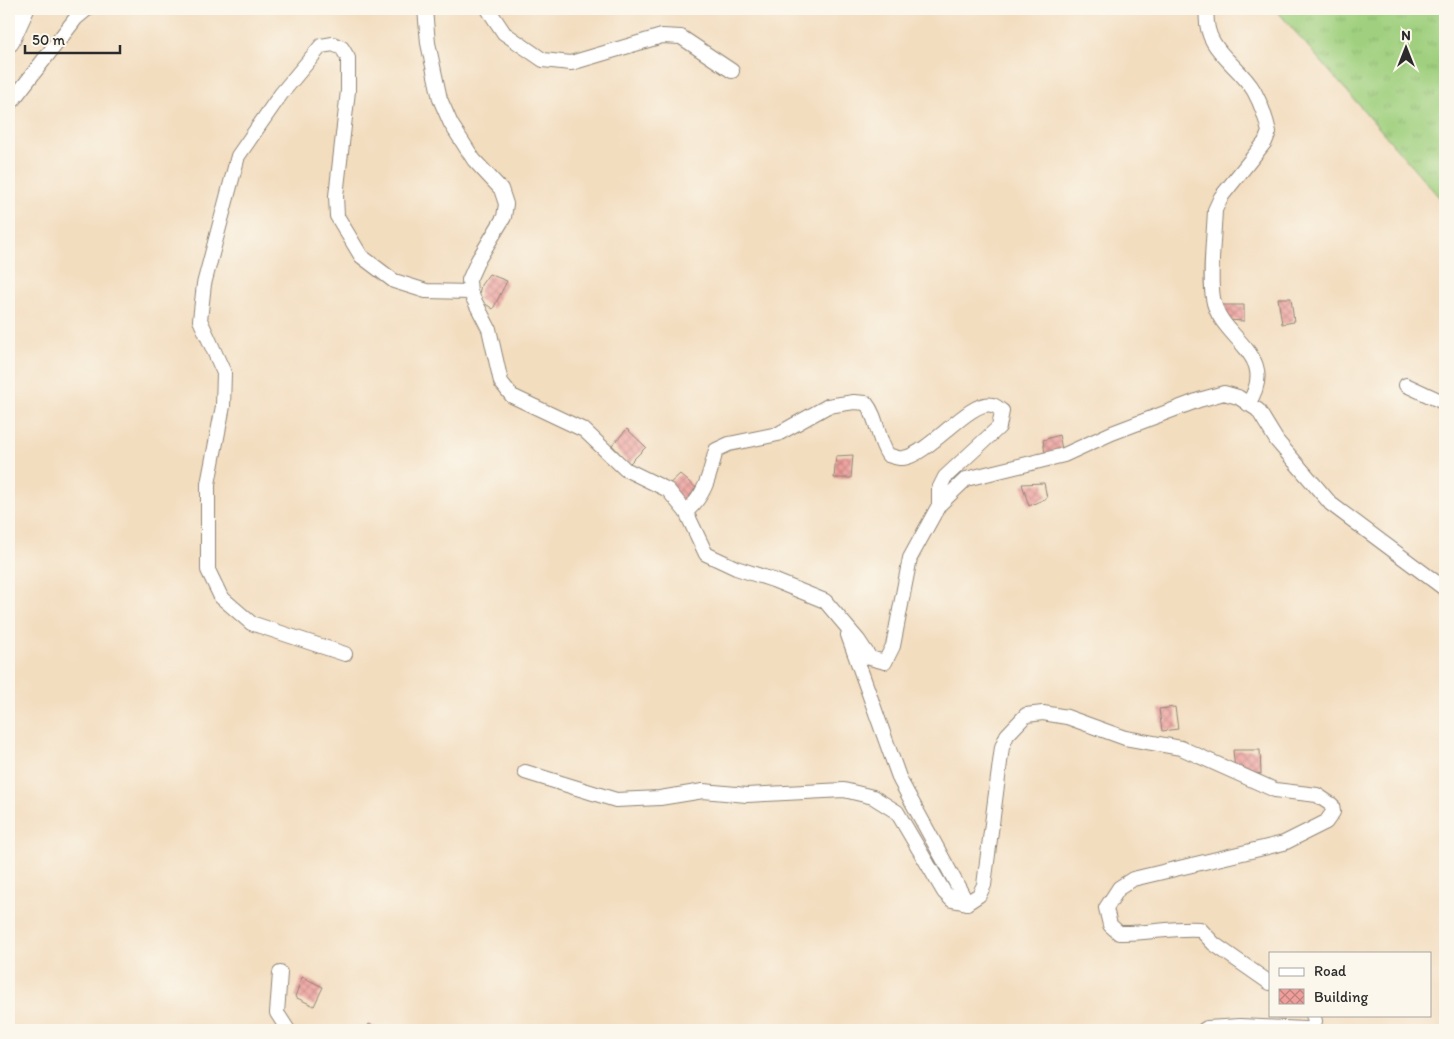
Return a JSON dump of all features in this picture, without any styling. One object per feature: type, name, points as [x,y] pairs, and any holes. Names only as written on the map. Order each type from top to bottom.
[{"type":"street","points":[[9,42],[24,9]]},
{"type":"street","points":[[9,105],[76,18],[87,9]]},
{"type":"street","points":[[425,9],[428,43],[440,98],[451,124],[474,160],[501,189],[506,204],[504,217],[478,260],[469,280],[470,292],[489,329],[501,382],[512,396],[584,430],[626,469],[668,490],[686,512],[706,554],[736,568],[773,580],[825,601],[870,658],[885,662],[893,646],[910,558],[939,505],[966,479],[1064,455],[1112,433],[1198,400],[1224,393],[1238,397],[1258,410],[1277,441],[1331,504],[1445,589]]},
{"type":"street","points":[[488,9],[504,33],[543,60],[571,63],[662,36],[681,38],[732,71]]},
{"type":"street","points":[[1207,9],[1206,20],[1221,55],[1254,90],[1269,132],[1265,142],[1222,197],[1215,210],[1212,298],[1217,315],[1249,351],[1258,376],[1256,392],[1248,404]]},
{"type":"street","points":[[345,654],[250,623],[221,597],[208,570],[208,484],[224,406],[224,373],[200,320],[204,284],[238,156],[280,94],[321,46],[333,44],[342,48],[348,58],[348,90],[336,196],[337,216],[362,256],[394,281],[426,291],[470,292]]},
{"type":"street","points":[[1406,385],[1445,403]]},
{"type":"street","points":[[686,512],[700,500],[709,477],[716,450],[729,444],[778,434],[828,406],[854,402],[866,403],[873,412],[880,443],[888,455],[903,458],[916,452],[955,424],[974,407],[992,404],[1002,410],[999,427],[945,477],[939,489],[939,505]]},
{"type":"street","points":[[843,622],[900,780],[967,902]]},
{"type":"street","points":[[525,772],[616,800],[660,798],[703,791],[746,795],[844,790],[873,797],[896,812],[944,892],[952,900],[967,902],[979,895],[984,886],[1002,747],[1007,736],[1026,714],[1043,713],[1067,717],[1126,738],[1181,748],[1275,790],[1317,796],[1332,805],[1333,812],[1326,822],[1284,843],[1133,879],[1119,888],[1106,908],[1110,925],[1119,933],[1140,934],[1180,928],[1200,928],[1214,944],[1269,982]]},
{"type":"street","points":[[280,973],[277,1013],[288,1030]]},
{"type":"street","points":[[1204,1030],[1207,1028],[1240,1026],[1313,1028],[1315,1022],[1313,1016]]},
{"type":"green space","points":[[1270,9],[1445,9],[1445,204],[1278,12]]},
{"type":"building","points":[[489,274],[507,281],[493,309],[478,299],[481,285]]},
{"type":"building","points":[[1278,298],[1291,298],[1294,322],[1282,324]]},
{"type":"building","points":[[1222,305],[1244,305],[1244,321],[1228,320]]},
{"type":"building","points":[[627,429],[646,447],[629,464],[612,445]]},
{"type":"building","points":[[1059,435],[1062,449],[1045,454],[1043,440]]},
{"type":"building","points":[[853,455],[851,478],[834,478],[836,456]]},
{"type":"building","points":[[680,474],[696,488],[684,504],[667,486]]},
{"type":"building","points":[[1044,483],[1047,498],[1029,506],[1022,484]]},
{"type":"building","points":[[1175,707],[1178,729],[1162,731],[1159,709]]},
{"type":"building","points":[[1233,750],[1260,750],[1261,774],[1235,770]]},
{"type":"building","points":[[302,977],[323,987],[314,1006],[295,997]]},
{"type":"building","points":[[369,1024],[382,1030],[366,1030]]}]
